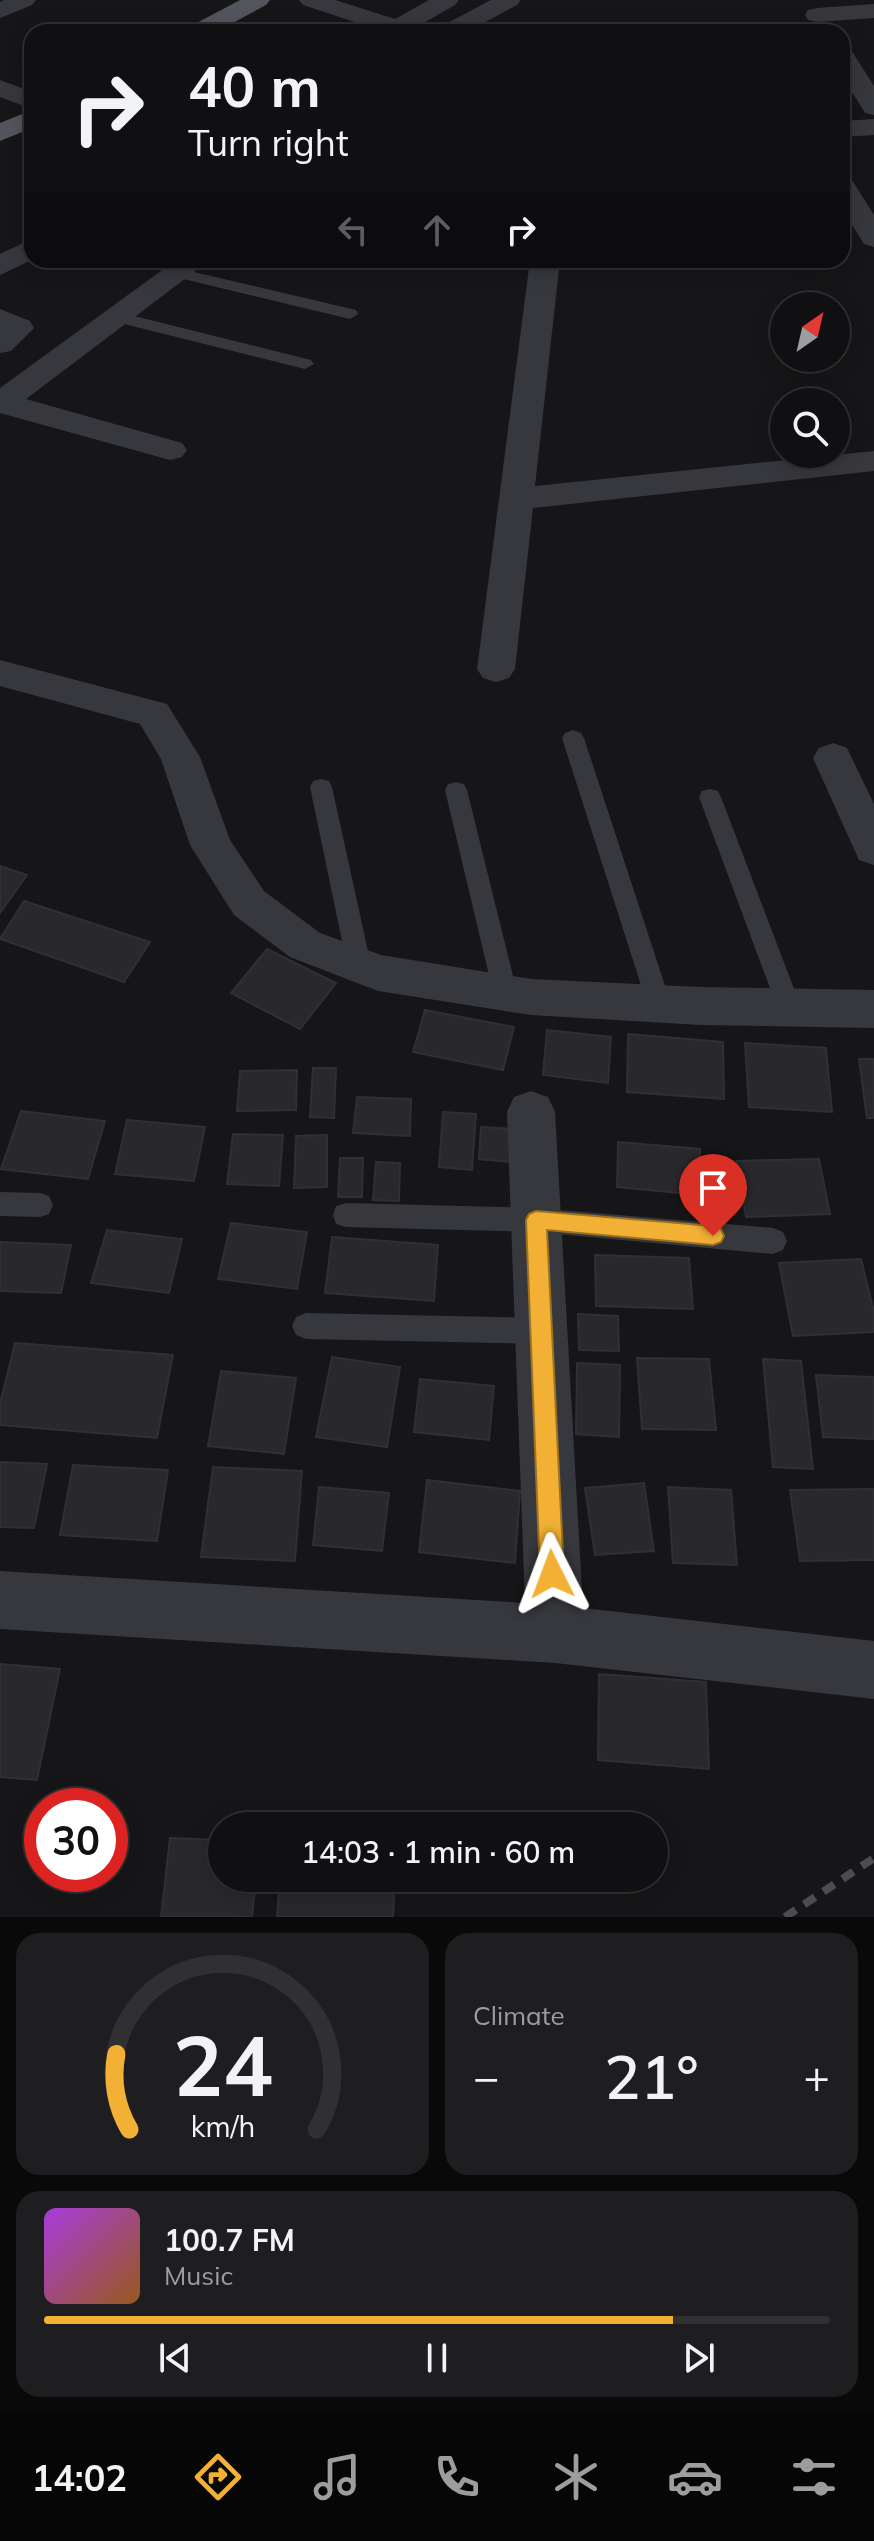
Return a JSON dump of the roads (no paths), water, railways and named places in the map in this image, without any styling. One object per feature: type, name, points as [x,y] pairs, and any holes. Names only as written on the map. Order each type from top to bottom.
[{"type":"main road","points":[[211,24],[245,2]]},
{"type":"main road","points":[[0,133],[24,122]]},
{"type":"street","points":[[0,11],[24,0]]},
{"type":"street","points":[[311,0],[385,24]]},
{"type":"street","points":[[404,24],[447,0]]},
{"type":"street","points":[[464,24],[509,0]]},
{"type":"street","points":[[818,16],[874,11]]},
{"type":"street","points":[[330,24],[350,12]]},
{"type":"street","points":[[850,68],[874,107]]},
{"type":"street","points":[[0,88],[24,98]]},
{"type":"street","points":[[850,128],[874,127]]},
{"type":"street","points":[[850,199],[874,238]]},
{"type":"street","points":[[0,266],[24,252]]},
{"type":"street","points":[[0,402],[183,268]]},
{"type":"street","points":[[496,669],[544,268]]},
{"type":"street","points":[[0,318],[19,328],[0,344]]},
{"type":"street","points":[[0,402],[170,450]]},
{"type":"street","points":[[517,499],[874,461]]},
{"type":"street","points":[[4,680],[153,714],[180,757],[211,845],[249,903],[305,945],[378,973],[505,992],[659,1004],[874,1009]]},
{"type":"street","points":[[833,758],[874,849]]},
{"type":"street","points":[[531,1112],[555,1634]]},
{"type":"street","points":[[0,1600],[555,1634],[874,1670]]},
{"type":"lane","points":[[193,268],[350,314]]},
{"type":"lane","points":[[118,317],[305,364]]},
{"type":"lane","points":[[573,738],[659,1004]]},
{"type":"lane","points":[[321,787],[359,965]]},
{"type":"lane","points":[[456,790],[505,992]]},
{"type":"lane","points":[[710,797],[789,1007]]},
{"type":"lane","points":[[0,1204],[40,1205]]},
{"type":"lane","points":[[346,1215],[536,1220],[773,1241]]},
{"type":"lane","points":[[306,1326],[540,1331]]},
{"type":"railway","points":[[785,1917],[874,1858]]}]
